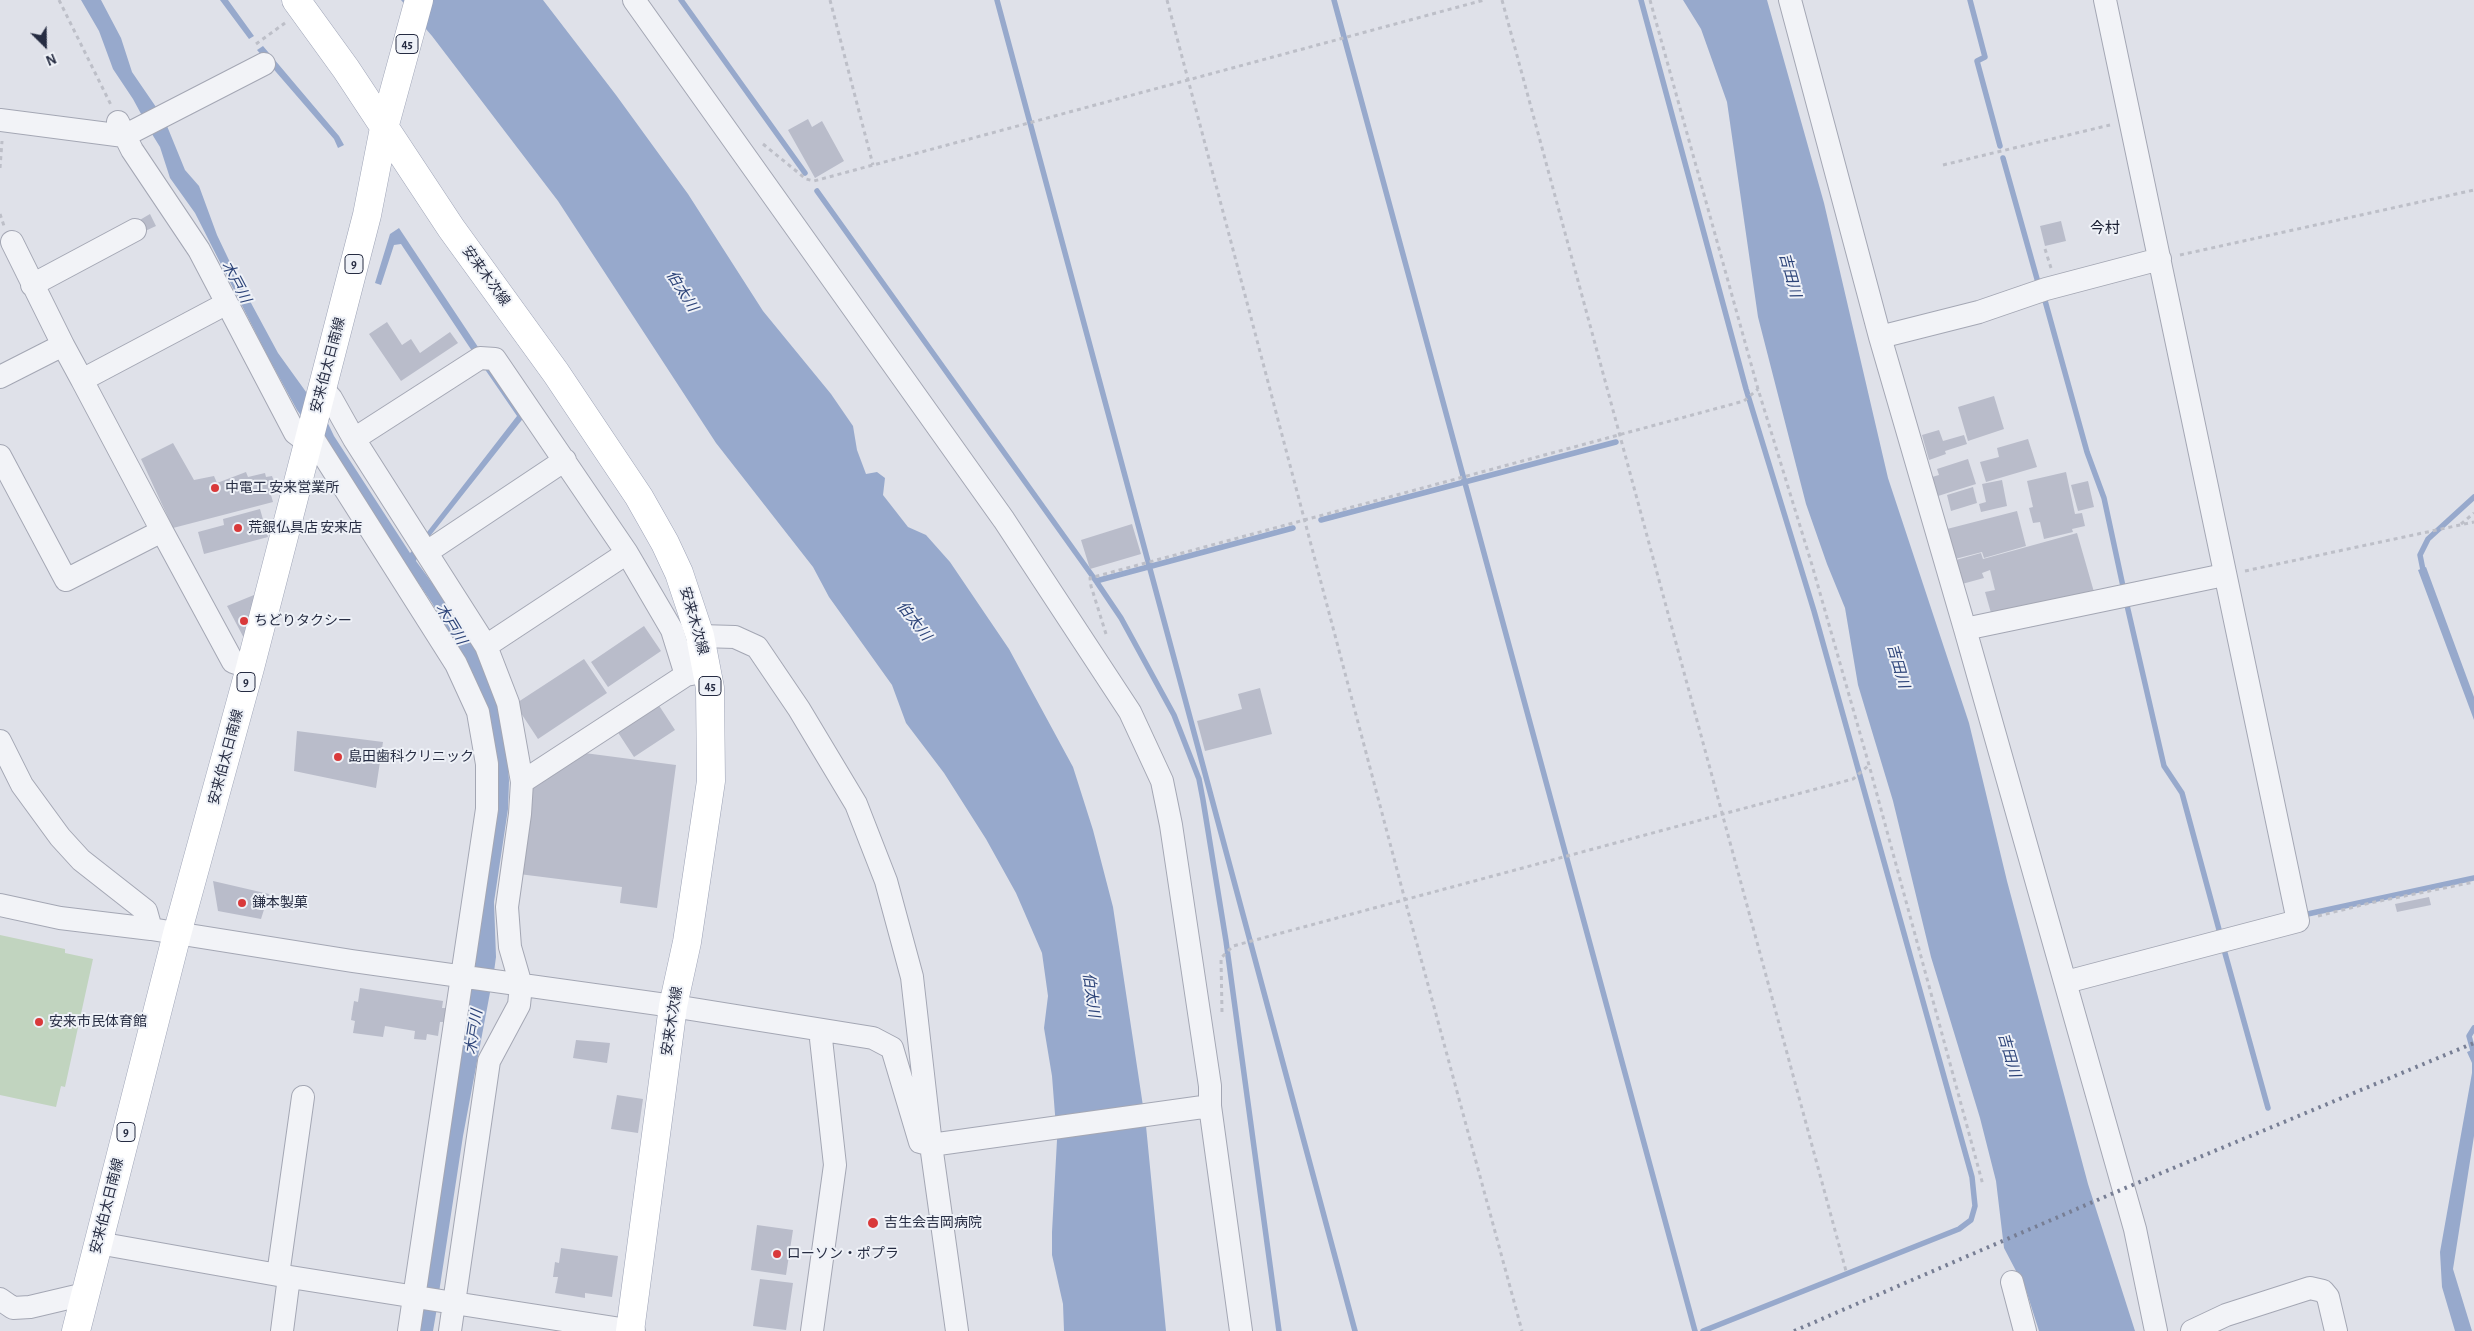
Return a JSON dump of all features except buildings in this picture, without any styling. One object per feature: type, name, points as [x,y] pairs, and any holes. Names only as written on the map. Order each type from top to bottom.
[{"type":"main road","points":[[296,0],[346,69],[384,128]]},
{"type":"main road","name":"45","points":[[384,128],[419,0]]},
{"type":"main road","name":"安来伯太日南線","points":[[76,1331],[98,1243],[164,931],[250,668],[309,434],[367,216],[384,128]]},
{"type":"main road","name":"安来木次線","points":[[384,128],[451,228],[556,374],[639,497],[666,543],[679,573],[700,636],[696,673],[710,688],[711,781],[687,942],[673,1006],[631,1331]]},
{"type":"street","points":[[634,0],[1004,520],[1130,712],[1162,781],[1171,826],[1210,1086],[1204,1107],[1241,1331]]},
{"type":"street","points":[[1790,0],[1880,337],[2066,982],[2135,1229],[2156,1331]]},
{"type":"street","points":[[2066,982],[2298,922],[2224,576],[2105,0]]},
{"type":"street","points":[[1,121],[124,130],[175,111],[264,64]]},
{"type":"street","points":[[124,130],[199,250],[295,433],[309,434],[456,664],[478,712],[487,764],[487,809],[476,978],[432,1300],[450,1331]]},
{"type":"street","points":[[32,285],[135,230]]},
{"type":"street","points":[[12,242],[63,345],[233,662],[250,668]]},
{"type":"street","points":[[1880,337],[1978,312],[2051,288],[2160,259]]},
{"type":"street","points":[[82,380],[216,309]]},
{"type":"street","points":[[0,377],[63,345]]},
{"type":"street","points":[[354,439],[480,358],[495,359],[627,553],[696,673],[522,782]]},
{"type":"street","points":[[321,393],[331,398],[354,439],[486,646],[508,703],[522,782],[520,814],[507,907],[510,947],[521,985],[519,1005],[490,1061],[432,1300],[409,1331]]},
{"type":"street","points":[[0,456],[66,580],[162,531]]},
{"type":"street","points":[[427,552],[565,460]]},
{"type":"street","points":[[486,646],[627,553]]},
{"type":"street","points":[[1965,629],[2224,576]]},
{"type":"street","points":[[700,636],[735,637],[757,648],[799,709],[856,804],[886,881],[912,977],[936,1143],[956,1331]]},
{"type":"street","points":[[0,741],[22,785],[60,837],[81,860],[146,911],[164,931]]},
{"type":"street","points":[[0,905],[60,918],[164,931],[673,1006],[873,1038],[892,1048],[920,1142],[936,1143],[1204,1107]]},
{"type":"street","points":[[812,1331],[835,1165],[820,1030]]},
{"type":"street","points":[[282,1331],[284,1276],[303,1097]]},
{"type":"street","points":[[98,1243],[284,1276],[631,1331]]},
{"type":"street","points":[[2012,1282],[2025,1331]]},
{"type":"street","points":[[2192,1331],[2226,1316],[2310,1288],[2323,1291],[2328,1297],[2336,1331]]},
{"type":"street","points":[[0,1298],[12,1308],[30,1307],[85,1294]]},
{"type":"path","points":[[59,0],[124,130]]},
{"type":"path","points":[[830,0],[873,165]]},
{"type":"path","points":[[1168,0],[1405,900],[1522,1331]]},
{"type":"path","points":[[762,143],[810,180],[873,165],[1484,0]]},
{"type":"path","points":[[1502,0],[1846,1271]]},
{"type":"path","points":[[1650,0],[1758,389],[1812,565],[1869,765],[1983,1185]]},
{"type":"path","points":[[261,40],[283,24]]},
{"type":"path","points":[[0,168],[1,121]]},
{"type":"path","points":[[1943,165],[2130,121]]},
{"type":"path","points":[[2160,259],[2474,190]]},
{"type":"path","points":[[1107,640],[1090,586],[1090,578],[1744,401],[1758,389]]},
{"type":"path","points":[[2458,525],[2474,514]]},
{"type":"path","points":[[2224,576],[2474,522]]},
{"type":"path","points":[[1221,1019],[1222,958],[1233,946],[1853,779],[1869,765]]},
{"type":"path","points":[[2298,922],[2370,903],[2474,882]]},
{"type":"green space","name":"安来市民体育館","points":[[0,935],[65,949],[65,953],[93,959],[65,1087],[61,1086],[56,1107],[0,1095]]},
{"type":"water","points":[[81,0],[101,0],[121,38],[132,72],[156,107],[158,116],[146,123],[113,69],[99,31]]},
{"type":"water","points":[[220,0],[228,0],[254,36],[249,39]]},
{"type":"water","name":"伯太川","points":[[401,0],[543,0],[616,95],[688,194],[763,311],[831,394],[853,426],[857,450],[866,474],[877,472],[885,478],[883,495],[908,527],[926,535],[950,562],[1009,649],[1073,767],[1093,830],[1113,907],[1146,1126],[1166,1331],[1064,1331],[1063,1304],[1052,1255],[1057,1140],[1052,1076],[1044,1028],[1048,996],[1042,953],[1016,893],[986,839],[944,773],[906,723],[892,685],[829,597],[813,567],[716,443],[558,201],[432,36]]},
{"type":"water","name":"吉田川","points":[[1683,0],[1767,0],[1824,203],[1888,478],[1969,723],[2007,881],[2088,1184],[2135,1331],[2039,1331],[2026,1290],[2004,1248],[1996,1181],[1980,1118],[1931,957],[1893,801],[1858,685],[1845,608],[1806,504],[1758,317],[1727,102],[1701,29]]},
{"type":"water","points":[[263,46],[339,136],[344,145],[338,148],[334,139],[257,50]]},
{"type":"water","name":"木戸川","points":[[147,126],[167,126],[185,170],[199,186],[217,235],[237,277],[278,353],[314,403],[308,425],[297,410],[267,355],[195,213],[170,178],[160,147]]},
{"type":"water","points":[[399,228],[480,350],[474,354],[401,244],[394,245],[381,285],[375,283],[390,234]]},
{"type":"water","points":[[490,364],[525,416],[427,540],[424,536],[517,416],[482,365]]},
{"type":"water","name":"木戸川","points":[[322,411],[334,436],[410,553],[416,547],[419,552],[416,561],[449,606],[481,659],[494,691],[507,750],[509,781],[508,809],[494,902],[496,957],[493,979],[472,975],[494,811],[468,667],[432,603],[316,433]]},
{"type":"water","points":[[2426,567],[2474,697],[2474,720],[2418,570]]},
{"type":"water","name":"木戸川","points":[[471,979],[492,982],[463,1136],[438,1299],[424,1297]]},
{"type":"water","points":[[2474,1049],[2474,1136],[2453,1269],[2472,1331],[2455,1331],[2442,1287],[2440,1252],[2472,1073],[2472,1063],[2467,1052]]},
{"type":"water","points":[[422,1300],[438,1302],[433,1331],[418,1331]]},
{"type":"waterway","points":[[681,0],[805,173]]},
{"type":"waterway","points":[[997,0],[1355,1331]]},
{"type":"waterway","points":[[1334,0],[1695,1331]]},
{"type":"waterway","points":[[1641,0],[1746,389],[1814,611],[1972,1177],[1975,1206],[1971,1220],[1959,1229],[1703,1331]]},
{"type":"waterway","points":[[1970,0],[1985,57],[1977,61],[2000,146]]},
{"type":"waterway","points":[[2003,158],[2039,286]]},
{"type":"waterway","points":[[817,191],[1096,581],[1121,618],[1174,715],[1199,779],[1203,800],[1226,941],[1279,1331]]},
{"type":"waterway","points":[[2044,297],[2087,452],[2104,498],[2124,591]]},
{"type":"waterway","points":[[1321,520],[1616,442]]},
{"type":"waterway","points":[[2424,575],[2420,555],[2428,539],[2474,497]]},
{"type":"waterway","points":[[1096,581],[1293,528]]},
{"type":"waterway","points":[[2126,601],[2164,766],[2182,793],[2221,937]]},
{"type":"waterway","points":[[2303,915],[2474,878]]},
{"type":"waterway","points":[[2223,946],[2268,1108]]},
{"type":"waterway","points":[[2474,1028],[2469,1036],[2474,1054]]},
{"type":"railway","points":[[1794,1331],[2123,1189],[2474,1043]]},
{"type":"place","name":"中電工 安来営業所","points":[[215,488]]},
{"type":"place","name":"荒銀仏具店 安来店","points":[[238,528]]},
{"type":"place","name":"ちどりタクシー","points":[[244,621]]},
{"type":"place","name":"島田歯科クリニック","points":[[338,757]]},
{"type":"place","name":"鎌本製菓","points":[[242,903]]},
{"type":"place","name":"安来市民体育館","points":[[39,1022]]},
{"type":"place","name":"吉生会吉岡病院","points":[[873,1223]]},
{"type":"place","name":"ローソン・ポプラ","points":[[777,1254]]},
{"type":"district","name":"今村","points":[[2105,228]]}]
